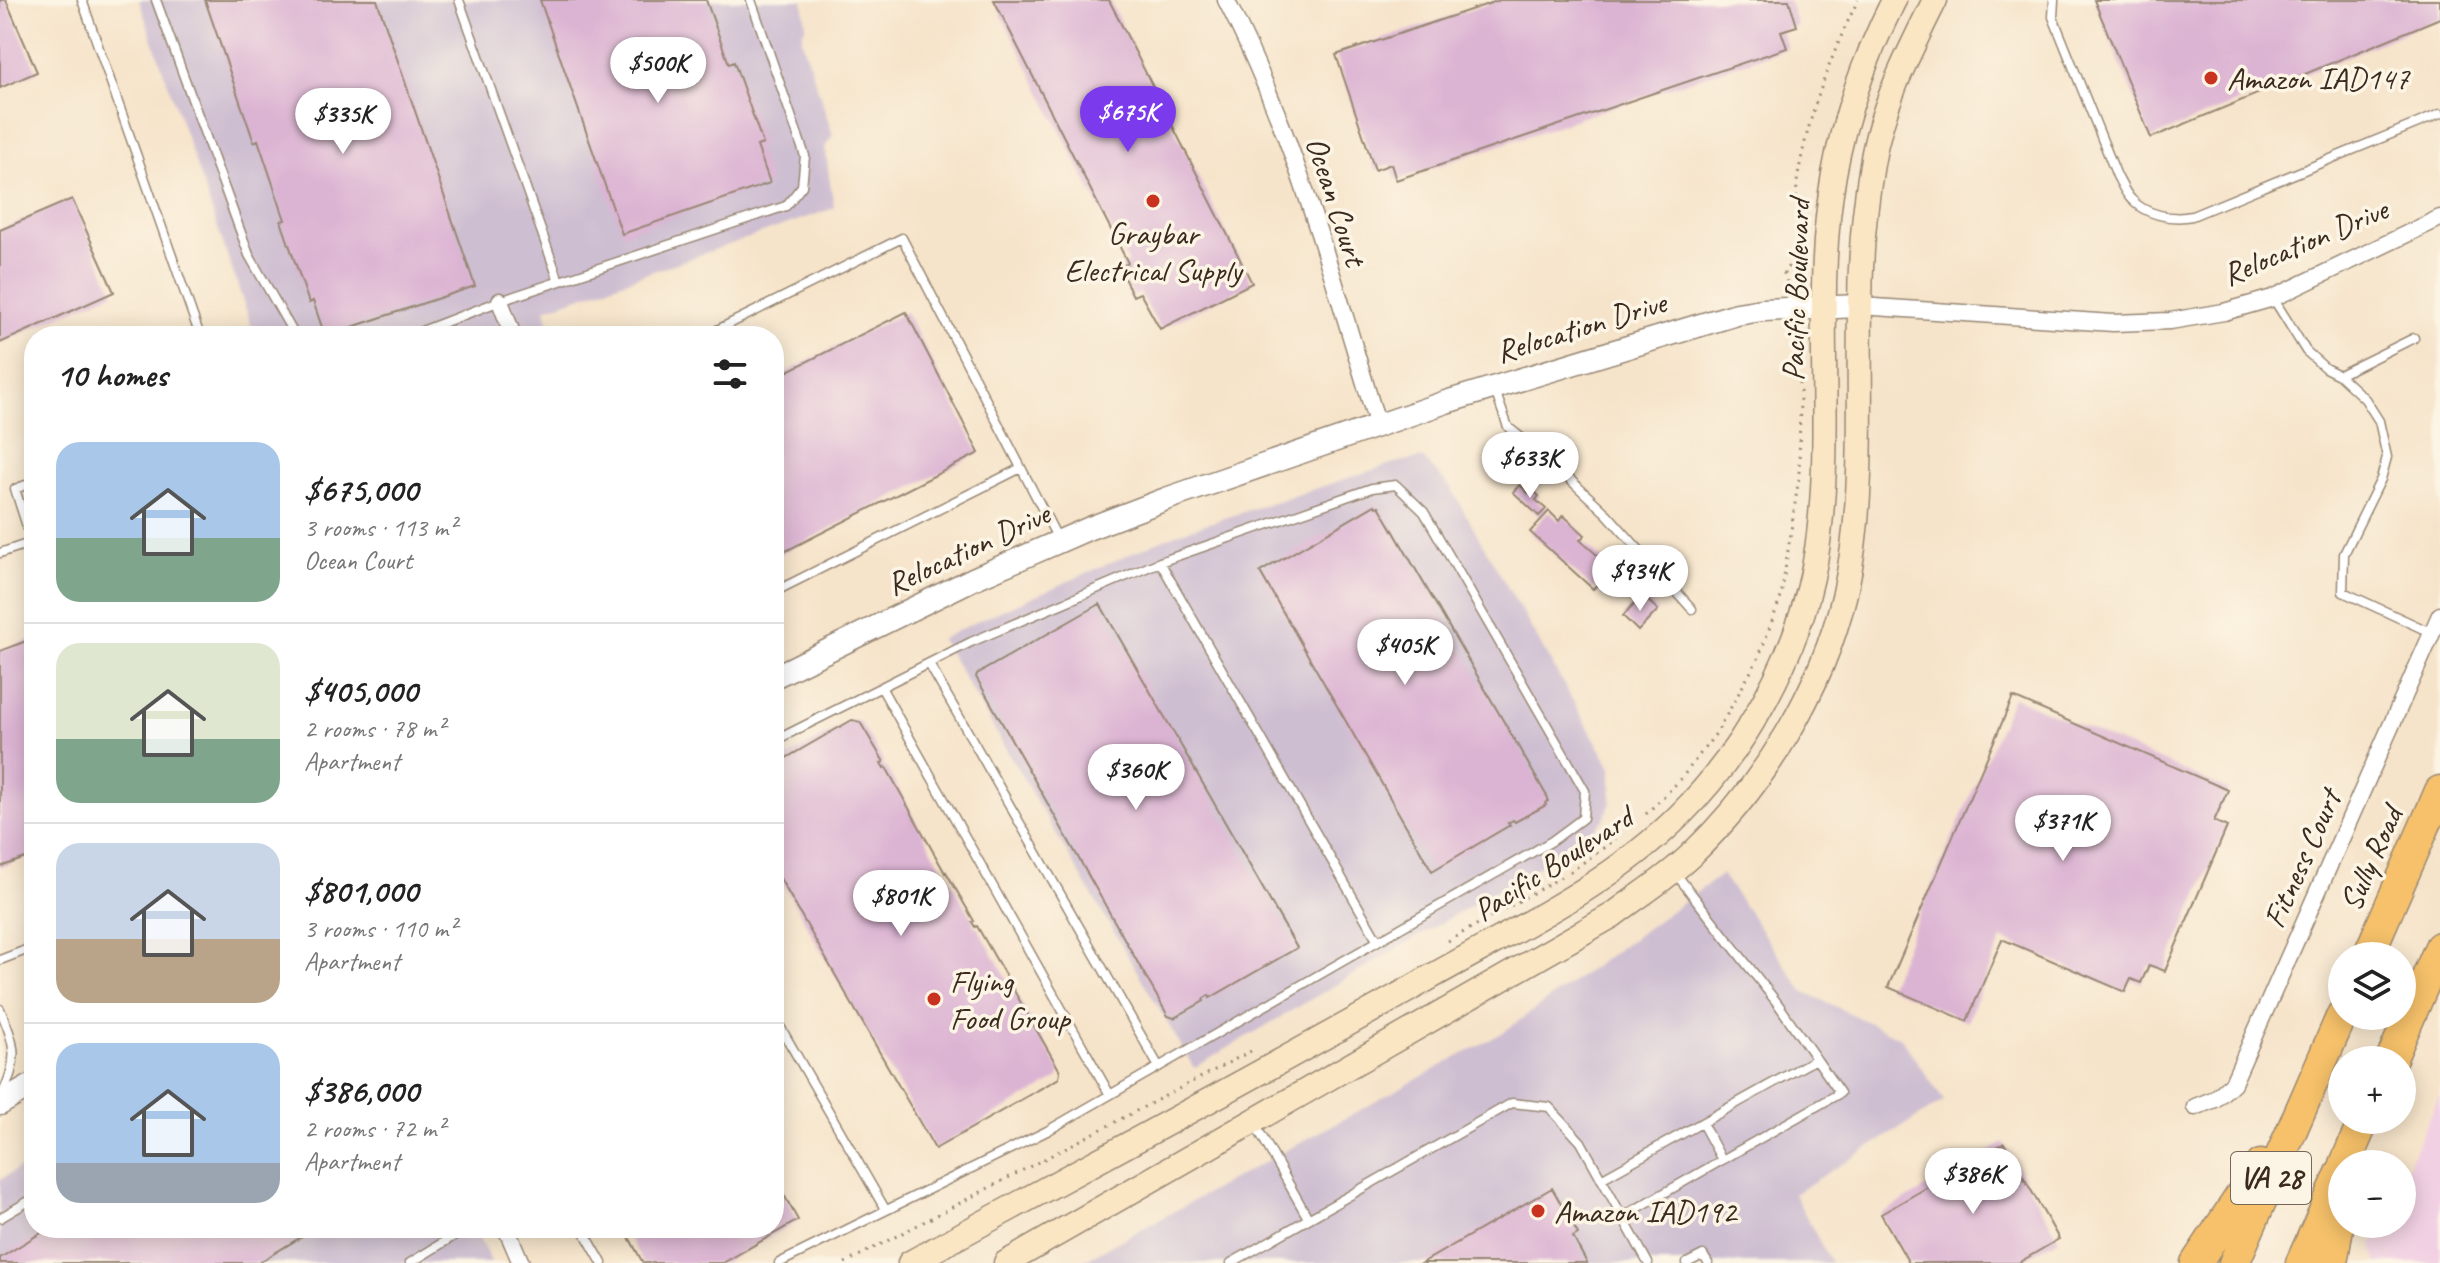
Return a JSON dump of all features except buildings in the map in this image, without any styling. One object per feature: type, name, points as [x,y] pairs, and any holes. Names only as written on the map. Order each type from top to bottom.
[{"type":"highway","name":"Sully Road","points":[[2374,942],[2440,791]]},
{"type":"highway","points":[[2397,1046],[2440,947]]},
{"type":"highway","name":"VA 28","points":[[2234,1263],[2335,1030]]},
{"type":"highway","points":[[2196,1263],[2308,1093]]},
{"type":"highway","name":"VA 28","points":[[2301,1263],[2328,1204]]},
{"type":"highway","points":[[2332,1263],[2336,1238]]},
{"type":"main road","name":"Pacific Boulevard","points":[[910,1263],[1379,1007],[1593,885],[1637,854],[1699,795],[1766,699],[1798,622],[1812,575],[1824,477],[1826,239],[1833,177],[1853,92],[1894,0]]},
{"type":"main road","name":"Pacific Boulevard","points":[[1006,1263],[1613,915],[1673,870],[1723,823],[1761,775],[1806,699],[1827,652],[1845,593],[1860,481],[1860,306],[1872,161],[1901,70],[1935,0]]},
{"type":"street","name":"Ocean Court","points":[[1226,0],[1246,38],[1287,140],[1378,426]]},
{"type":"street","name":"Relocation Drive","points":[[784,672],[973,579],[1166,499],[1494,388],[1737,314],[1860,306],[2113,323],[2170,321],[2224,312],[2273,298],[2440,218]]},
{"type":"street","points":[[500,301],[509,326]]},
{"type":"street","name":"Fitness Court","points":[[2195,1107],[2215,1099],[2233,1083],[2440,615]]},
{"type":"street","points":[[0,1102],[24,1089]]},
{"type":"street","points":[[510,1238],[521,1263]]},
{"type":"lane","points":[[82,0],[196,326]]},
{"type":"lane","points":[[156,0],[249,255],[289,326]]},
{"type":"lane","points":[[459,0],[559,281]]},
{"type":"lane","points":[[435,326],[500,301],[786,206],[802,186],[805,156],[751,0]]},
{"type":"lane","points":[[2054,0],[2053,17],[2117,176],[2131,201],[2152,213],[2176,219],[2192,216],[2440,114]]},
{"type":"lane","points":[[725,326],[902,238],[1060,541]]},
{"type":"lane","points":[[2273,298],[2306,351],[2365,399],[2379,421],[2387,457],[2381,479],[2344,554],[2343,592],[2432,633]]},
{"type":"lane","points":[[2339,375],[2414,338]]},
{"type":"lane","points":[[1494,388],[1508,427],[1607,514],[1692,609]]},
{"type":"lane","points":[[784,587],[1021,468]]},
{"type":"lane","points":[[779,1263],[1047,1131],[1552,841],[1583,818],[1585,791],[1424,512],[1396,485],[1372,488],[1160,562],[971,642],[784,736]]},
{"type":"lane","points":[[24,486],[15,489],[24,516]]},
{"type":"lane","points":[[0,553],[24,545]]},
{"type":"lane","points":[[1160,562],[1378,941]]},
{"type":"lane","points":[[929,664],[1159,1067]]},
{"type":"lane","points":[[881,687],[1110,1095]]},
{"type":"lane","points":[[1622,1217],[1840,1093],[1778,1004],[1673,870]]},
{"type":"lane","points":[[0,960],[24,951]]},
{"type":"lane","points":[[0,1009],[11,1036],[15,1064],[0,1102]]},
{"type":"lane","points":[[784,1033],[885,1209]]},
{"type":"lane","points":[[1601,1179],[1816,1059]]},
{"type":"lane","points":[[1231,1263],[1512,1103],[1549,1107],[1581,1142],[1648,1263]]},
{"type":"lane","points":[[1253,1121],[1308,1218]]},
{"type":"lane","points":[[1702,1123],[1722,1160]]},
{"type":"lane","points":[[0,1218],[24,1204]]},
{"type":"lane","points":[[410,1263],[451,1238]]},
{"type":"lane","points":[[588,1238],[602,1263]]},
{"type":"lane","points":[[1687,1263],[1703,1255],[1708,1263]]},
{"type":"path","points":[[1643,818],[1680,780],[1717,732],[1758,659],[1781,597],[1799,477],[1800,392],[1792,309],[1784,273],[1794,256],[1797,178],[1813,116],[1825,77],[1858,0]]},
{"type":"path","points":[[1445,943],[1567,874],[1622,835]]},
{"type":"path","points":[[845,1263],[1254,1049]]},
{"type":"shaded area","points":[[139,0],[803,0],[806,26],[802,41],[833,135],[825,147],[834,208],[545,309],[549,326],[252,326]]},
{"type":"shaded area","points":[[1423,458],[1450,487],[1611,767],[1611,802],[1604,819],[1584,839],[1194,1068],[941,639],[1178,533],[1398,462]]},
{"type":"shaded area","points":[[1722,874],[1803,991],[1901,1038],[1944,1101],[1794,1194],[1831,1263],[1079,1263],[1502,1033]]},
{"type":"shaded area","points":[[2440,1094],[2440,1263],[2377,1263],[2372,1246],[2376,1238],[2416,1238],[2415,1150]]},
{"type":"shaded area","points":[[24,1165],[24,1238],[478,1238],[492,1263],[0,1263],[0,1180]]},
{"type":"place","name":"Amazon IAD147","points":[[2211,78]]},
{"type":"place","name":"Graybar Electrical Supply","points":[[1153,201]]},
{"type":"place","name":"Flying Food Group","points":[[934,999]]},
{"type":"place","name":"Amazon IAD192","points":[[1538,1211]]}]
